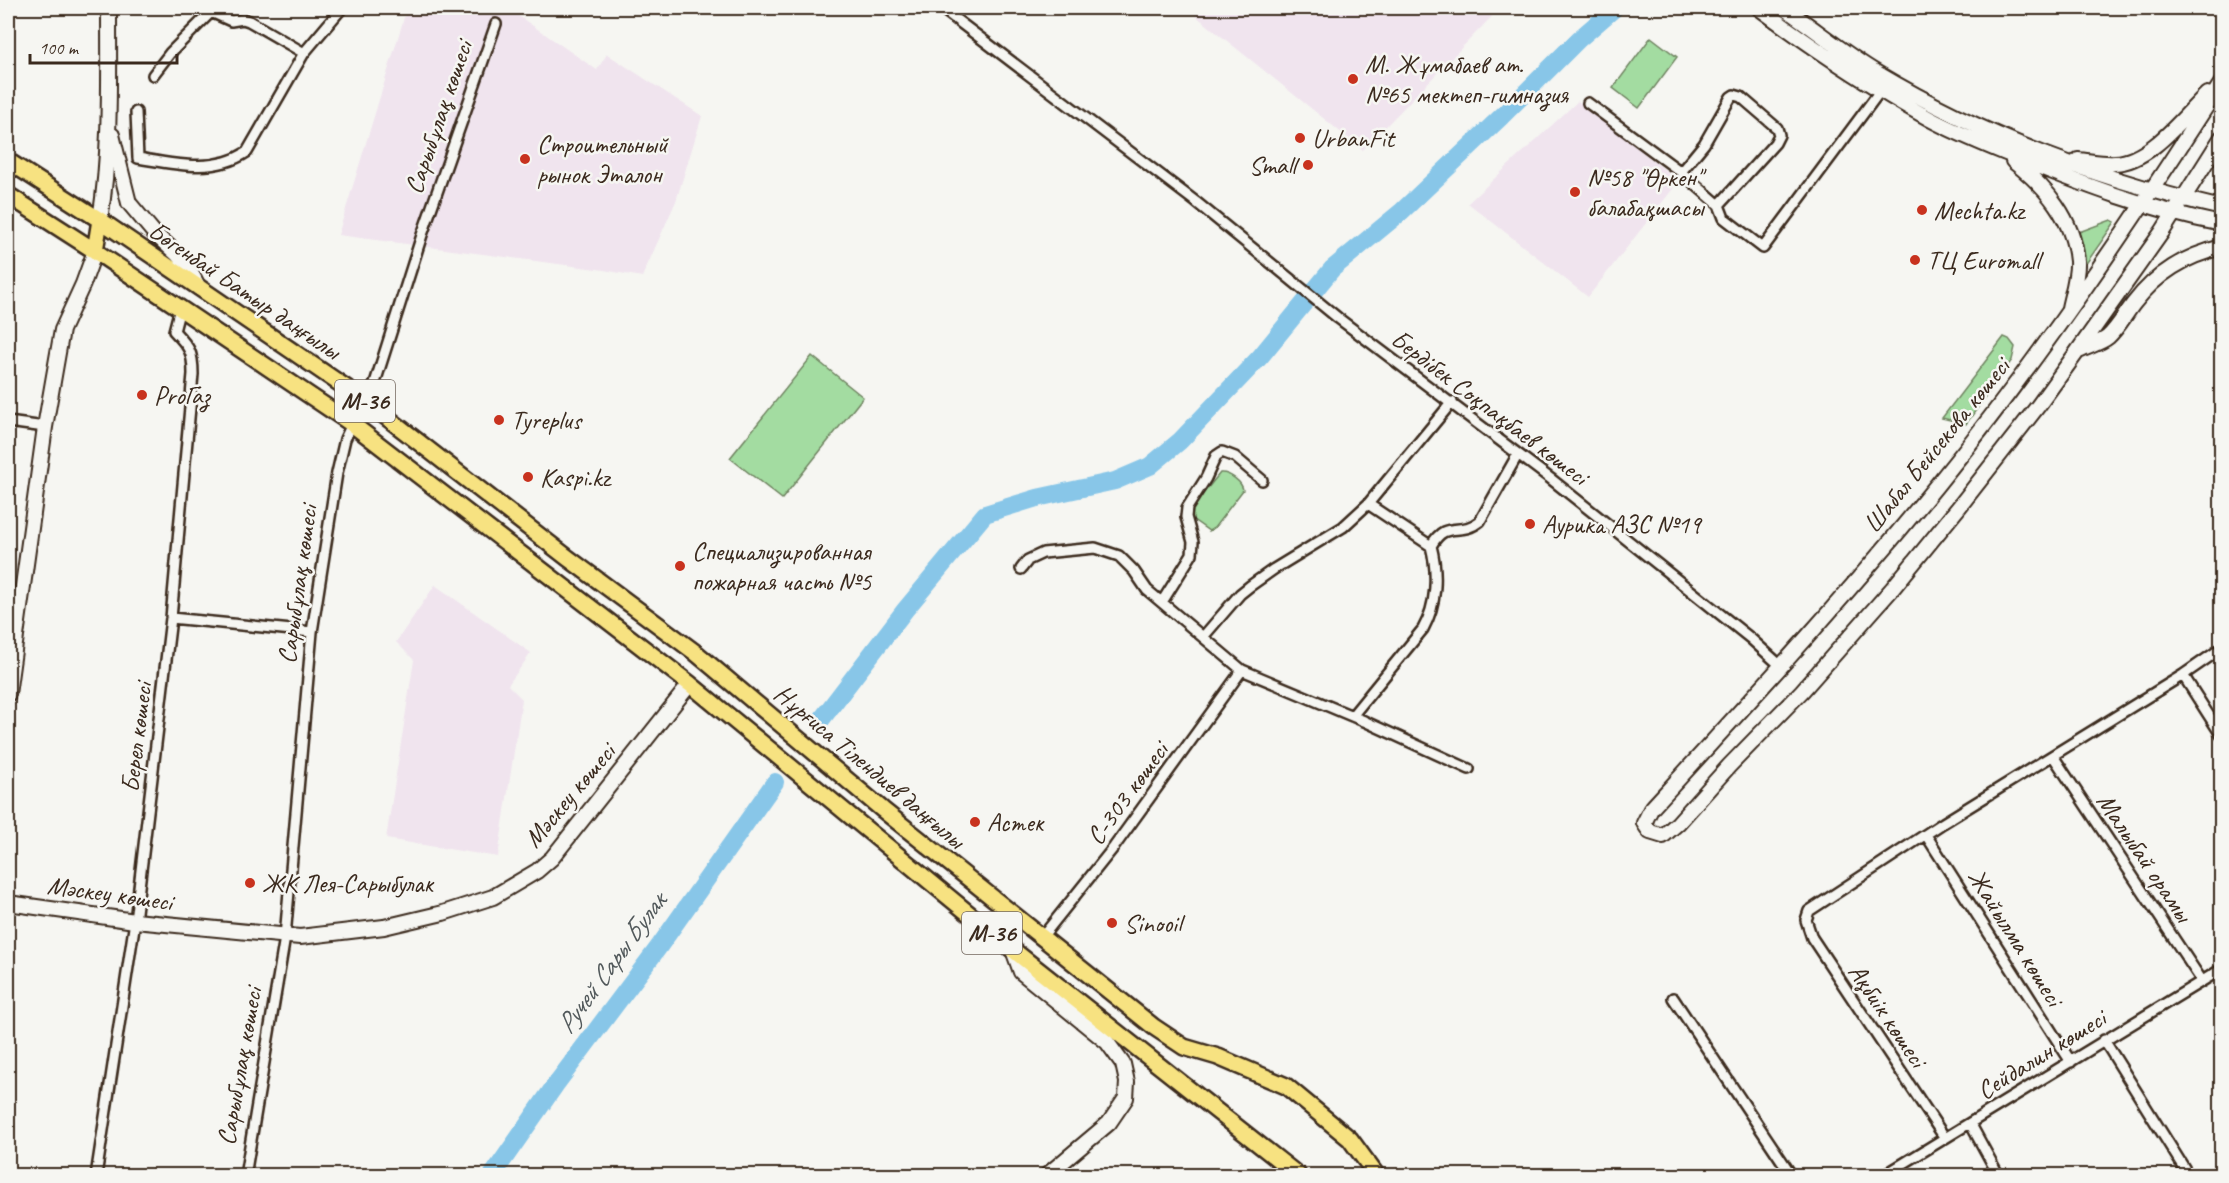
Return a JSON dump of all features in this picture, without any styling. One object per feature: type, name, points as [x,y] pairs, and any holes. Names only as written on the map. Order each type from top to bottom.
[{"type":"main road","points":[[8,694],[13,610],[36,499],[45,427],[62,330],[95,251],[100,220],[106,175],[109,122],[109,8]]},
{"type":"main road","points":[[1759,8],[1816,50],[1884,85],[2018,145],[2152,190],[2222,208]]},
{"type":"main road","points":[[1784,8],[1933,121],[2070,180],[2174,213],[2222,224]]},
{"type":"main road","points":[[2059,159],[2117,163],[2136,158],[2151,149],[2222,81]]},
{"type":"main road","name":"Шабал Бейсекова көшесі","points":[[2222,81],[2143,204],[2068,313],[1938,484],[1782,667],[1651,809],[1644,823],[1646,828],[1656,835],[1663,836],[1678,823],[1729,766],[1802,691],[1892,590],[2038,406],[2174,213],[2222,137]]},
{"type":"main road","points":[[109,122],[129,203],[155,234],[177,254],[189,269],[199,288]]},
{"type":"main road","points":[[2000,150],[2048,191],[2072,234],[2077,263],[2068,313]]},
{"type":"main road","name":"Бөгенбай Батыр даңғылы","points":[[8,161],[100,220],[367,402],[708,663]]},
{"type":"main road","name":"Бөгенбай Батыр даңғылы","points":[[8,195],[352,424],[690,684]]},
{"type":"main road","points":[[2077,352],[2108,337],[2144,290],[2163,272],[2184,259],[2222,247]]},
{"type":"main road","name":"Сарыбұлақ көшесі","points":[[352,424],[367,402]]},
{"type":"main road","name":"Мәскеу көшесі","points":[[8,903],[135,921],[285,937],[362,931],[443,913],[493,897],[537,871],[552,858],[708,663]]},
{"type":"main road","name":"Нұрғиса Тілендиев даңғылы","points":[[708,663],[883,810],[1154,1027],[1184,1047],[1218,1057],[1286,1086],[1350,1139],[1377,1176]]},
{"type":"main road","name":"Нұрғиса Тілендиев даңғылы","points":[[690,684],[1013,950],[1299,1176]]},
{"type":"main road","points":[[866,830],[883,810]]},
{"type":"main road","points":[[1013,950],[1021,972],[1107,1042],[1123,1064],[1127,1082],[1126,1098],[1109,1123],[1046,1176]]},
{"type":"street","points":[[136,112],[138,158],[189,166],[226,162],[247,152],[304,54],[342,8]]},
{"type":"street","name":"Бердібек Соқпақбаев көшесі","points":[[941,8],[1196,202],[1338,318],[1452,402],[1750,638],[1782,667]]},
{"type":"street","points":[[153,75],[208,10],[231,21],[243,19],[249,21],[304,54]]},
{"type":"street","name":"Сарыбұлақ көшесі","points":[[367,402],[422,235],[496,24]]},
{"type":"street","points":[[1588,103],[1681,172],[1719,205],[1724,218],[1763,248],[1884,85]]},
{"type":"street","points":[[1681,172],[1704,144],[1731,97],[1741,98],[1777,129],[1779,135],[1775,143],[1719,205]]},
{"type":"street","name":"Берел көшесі","points":[[96,1176],[135,921],[171,618],[193,374],[193,356],[190,347],[174,331],[180,308]]},
{"type":"street","points":[[1203,637],[1245,590],[1274,568],[1343,527],[1368,504],[1452,402]]},
{"type":"street","points":[[8,422],[45,427]]},
{"type":"street","name":"Сарыбұлақ көшесі","points":[[245,1176],[285,937],[312,632],[337,473],[345,439],[352,424]]},
{"type":"street","points":[[1162,602],[1192,554],[1193,542],[1186,517],[1186,508],[1206,478],[1216,456],[1222,452],[1235,457],[1263,480]]},
{"type":"street","points":[[1431,546],[1444,530],[1472,528],[1480,521],[1518,454]]},
{"type":"street","points":[[1352,716],[1423,629],[1431,614],[1435,579],[1435,562],[1431,546],[1368,504]]},
{"type":"street","points":[[1021,569],[1028,560],[1043,553],[1095,548],[1119,556],[1147,590],[1242,670],[1352,716],[1469,769]]},
{"type":"street","points":[[171,618],[312,632]]},
{"type":"street","points":[[1926,835],[2183,675],[2222,648]]},
{"type":"street","name":"С-303 көшесі","points":[[1042,937],[1114,847],[1242,670]]},
{"type":"street","points":[[2183,675],[2222,736]]},
{"type":"street","name":"Малыбай орамы","points":[[2053,756],[2202,981]]},
{"type":"street","name":"Ақбиік көшесі","points":[[1926,835],[1809,911],[1806,920],[1812,938],[1945,1138]]},
{"type":"street","name":"Жайылма көшесі","points":[[1926,835],[2071,1062]]},
{"type":"street","name":"Сейдалин көшесі","points":[[1883,1176],[2222,969]]},
{"type":"street","points":[[1673,998],[1792,1176]]},
{"type":"street","points":[[2104,1040],[2189,1176]]},
{"type":"street","points":[[1970,1123],[1999,1176]]},
{"type":"shaded area","name":"Строительный рынок Эталон","points":[[407,8],[507,8],[597,70],[607,54],[702,116],[676,201],[642,277],[338,235]]},
{"type":"shaded area","name":"М. Жұмабаев ат. №65 мектеп-гимназия","points":[[1186,8],[1500,8],[1363,150]]},
{"type":"shaded area","name":"№58 \"Өркен\" балабақшасы","points":[[1578,101],[1679,181],[1588,297],[1468,203]]},
{"type":"shaded area","points":[[435,585],[531,653],[508,685],[522,699],[498,857],[386,839],[414,660],[396,642]]},
{"type":"green space","points":[[1651,37],[1677,57],[1639,108],[1613,88]]},
{"type":"green space","points":[[2111,220],[2115,222],[2085,265],[2079,232]]},
{"type":"green space","points":[[2004,337],[2009,339],[2015,347],[2012,360],[1966,424],[1942,418]]},
{"type":"green space","points":[[812,356],[863,397],[782,499],[730,458]]},
{"type":"green space","points":[[1220,473],[1235,478],[1243,490],[1214,528],[1209,531],[1192,519],[1189,511]]},
{"type":"waterway","points":[[821,720],[905,610],[985,514],[1037,498],[1115,481],[1150,466],[1180,441],[1260,357],[1332,269],[1401,212],[1579,39],[1615,8]]},
{"type":"waterway","name":"Ручей Сары Булак","points":[[492,1176],[556,1084],[658,948],[775,782]]},
{"type":"place","name":"М. Жұмабаев ат. №65 мектеп-гимназия","points":[[1353,79]]},
{"type":"place","name":"UrbanFit","points":[[1300,138]]},
{"type":"place","name":"Строительный рынок Эталон","points":[[525,159]]},
{"type":"place","name":"Small","points":[[1308,165]]},
{"type":"place","name":"№58 \"Өркен\" балабақшасы","points":[[1575,192]]},
{"type":"place","name":"Mechta.kz","points":[[1922,210]]},
{"type":"place","name":"ТЦ Euromall","points":[[1915,260]]},
{"type":"place","name":"ProГаз","points":[[142,395]]},
{"type":"place","name":"Tyreplus","points":[[499,420]]},
{"type":"place","name":"Kaspi.kz","points":[[528,477]]},
{"type":"place","name":"Аурика АЗС №19","points":[[1530,524]]},
{"type":"place","name":"Специализированная пожарная часть №5","points":[[680,566]]},
{"type":"place","name":"Астек","points":[[975,822]]},
{"type":"place","name":"ЖК Лея-Сарыбулак","points":[[250,883]]},
{"type":"place","name":"Sinooil","points":[[1112,923]]}]
